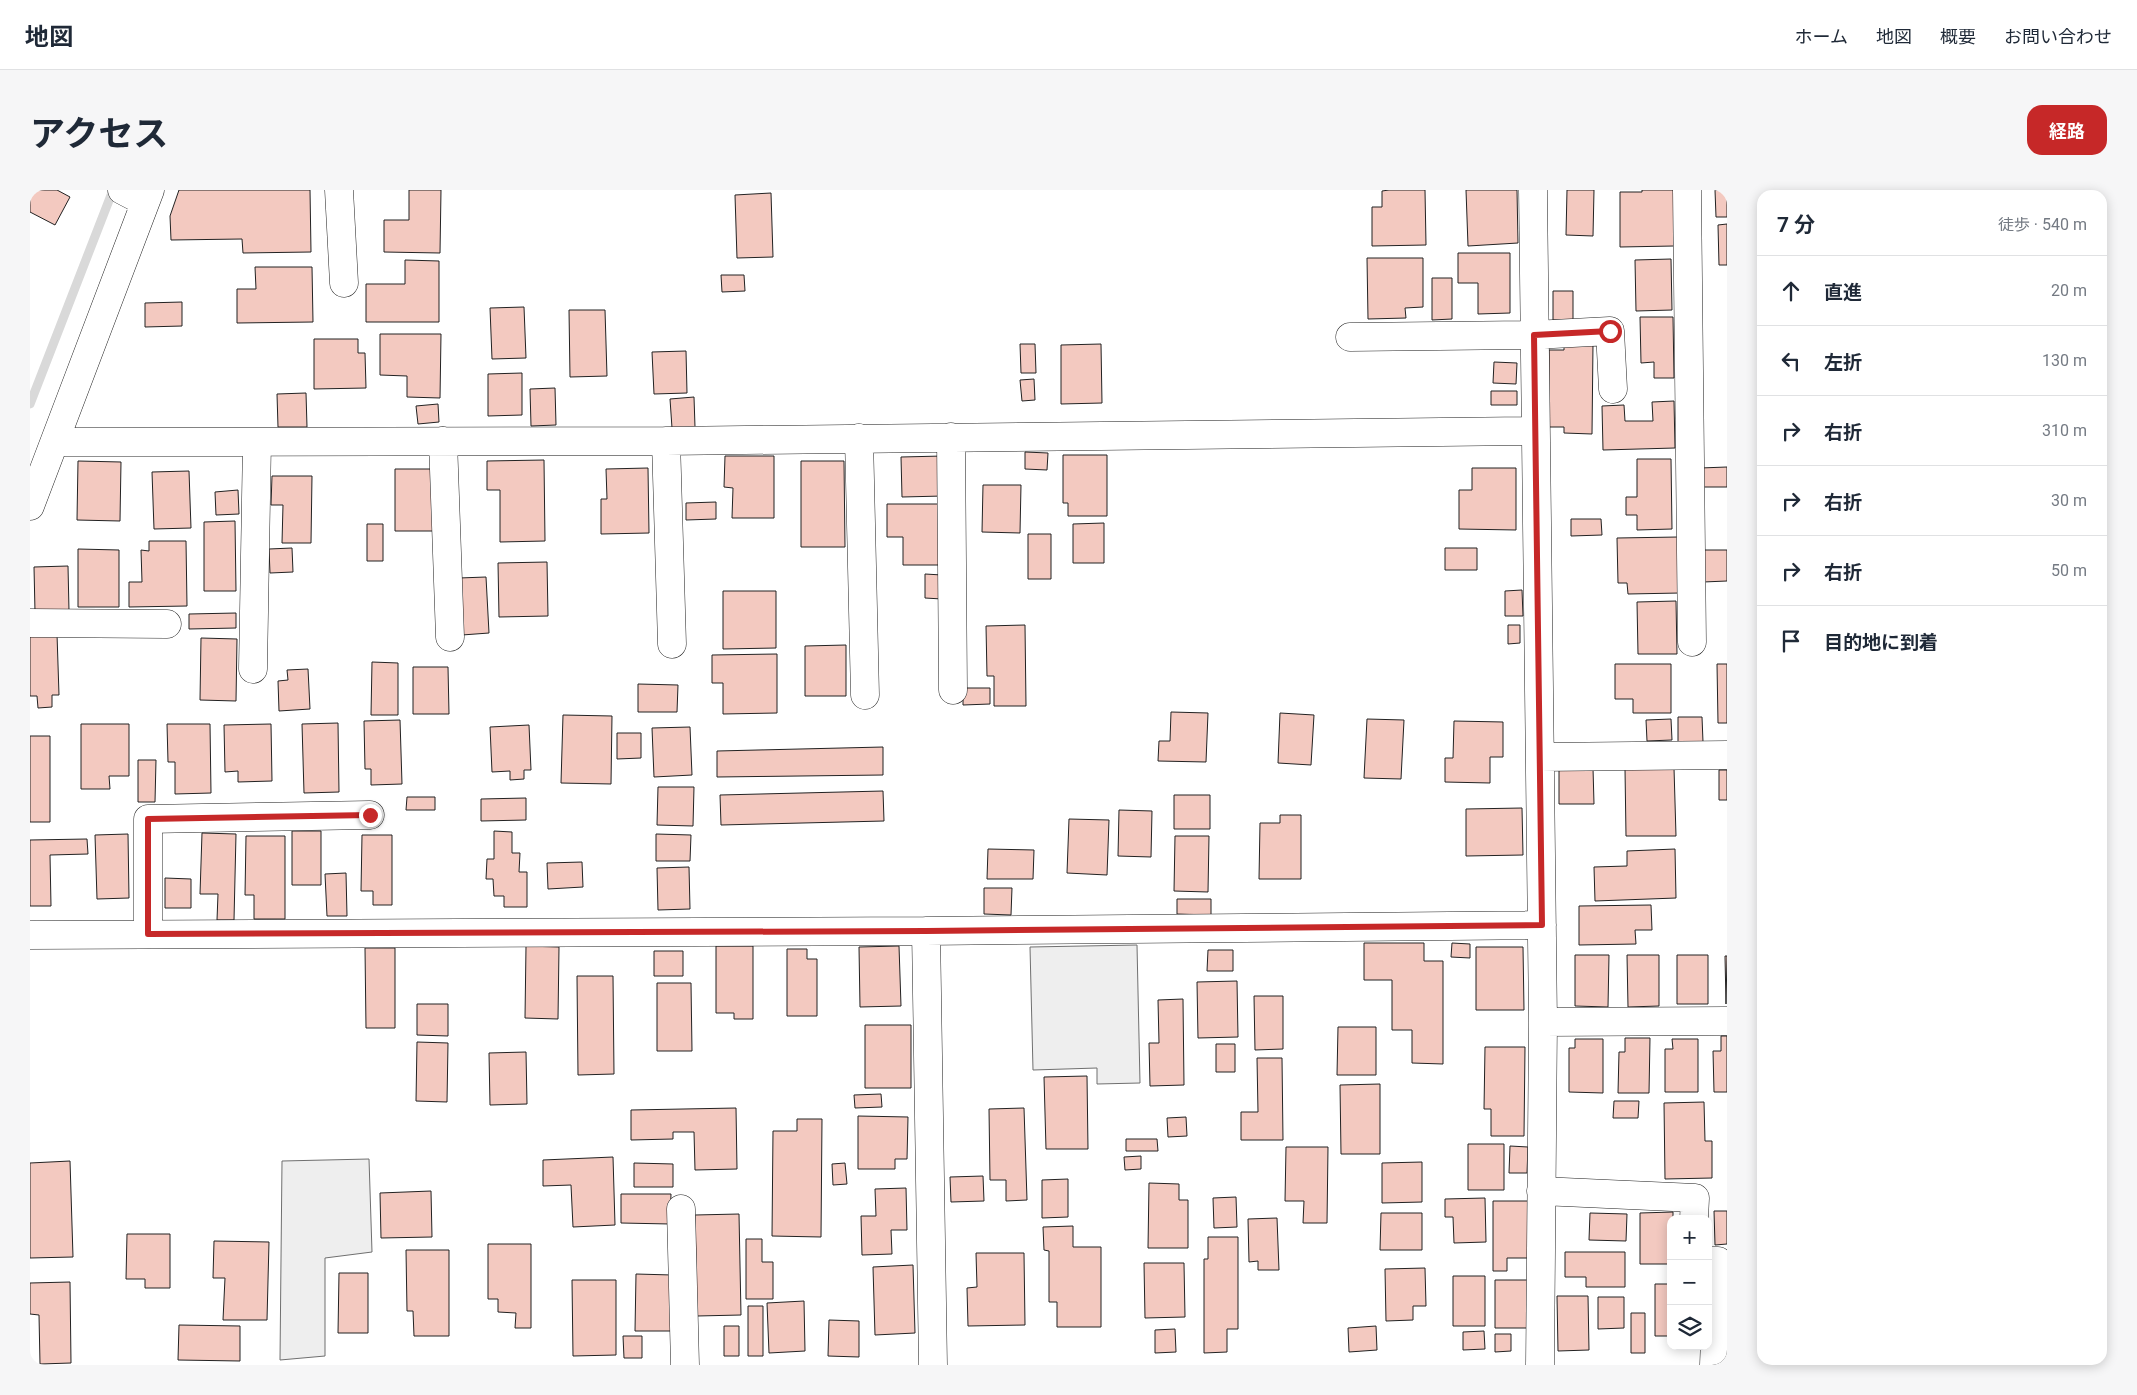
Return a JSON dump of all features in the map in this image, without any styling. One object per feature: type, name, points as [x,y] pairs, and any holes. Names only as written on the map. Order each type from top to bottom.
[{"type":"street","points":[[340,190],[344,283]]},
{"type":"street","points":[[1533,190],[1534,430],[1541,756],[1543,1022],[1540,1365]]},
{"type":"street","points":[[1687,190],[1692,642]]},
{"type":"street","points":[[30,506],[55,442],[135,193]]},
{"type":"street","points":[[1350,337],[1534,335],[1610,331],[1613,389]]},
{"type":"street","points":[[55,442],[666,441],[1534,430]]},
{"type":"street","points":[[951,437],[953,690]]},
{"type":"street","points":[[859,438],[865,695]]},
{"type":"street","points":[[442,441],[450,637]]},
{"type":"street","points":[[666,441],[672,644]]},
{"type":"street","points":[[253,669],[257,442]]},
{"type":"street","points":[[30,623],[167,624]]},
{"type":"street","points":[[1541,756],[1727,755]]},
{"type":"street","points":[[148,934],[148,819],[370,815]]},
{"type":"street","points":[[30,935],[926,931],[1542,925]]},
{"type":"street","points":[[926,931],[933,1365]]},
{"type":"street","points":[[1543,1022],[1727,1020]]},
{"type":"street","points":[[1541,1191],[1695,1198],[1694,1215]]},
{"type":"street","points":[[682,1209],[685,1365]]},
{"type":"street","points":[[1712,1261],[1718,1261],[1714,1365]]},
{"type":"shaded area","points":[[1137,945],[1140,1083],[1097,1084],[1097,1068],[1033,1070],[1030,947]]},
{"type":"shaded area","points":[[369,1159],[372,1252],[325,1258],[325,1356],[280,1360],[282,1161]]},
{"type":"building","points":[[30,190],[57,190],[70,197],[55,225],[30,212]]},
{"type":"building","points":[[179,190],[310,190],[311,252],[243,253],[242,239],[171,240],[170,216]]},
{"type":"building","points":[[409,190],[441,190],[440,253],[384,252],[384,220],[409,220]]},
{"type":"building","points":[[1425,190],[1426,245],[1372,246],[1372,207],[1382,207],[1382,191]]},
{"type":"building","points":[[1466,190],[1517,190],[1518,243],[1468,246]]},
{"type":"building","points":[[1567,190],[1594,190],[1593,236],[1566,235]]},
{"type":"building","points":[[1642,190],[1674,190],[1674,246],[1620,247],[1620,192],[1642,192]]},
{"type":"building","points":[[1715,190],[1727,190],[1727,217],[1716,217]]},
{"type":"building","points":[[771,193],[773,257],[737,258],[735,195]]},
{"type":"building","points":[[1727,224],[1727,265],[1719,265],[1718,225]]},
{"type":"building","points":[[1458,253],[1510,253],[1510,313],[1478,314],[1478,283],[1458,283]]},
{"type":"building","points":[[1367,258],[1423,258],[1423,307],[1405,308],[1406,318],[1368,319]]},
{"type":"building","points":[[1671,259],[1672,310],[1636,311],[1635,260]]},
{"type":"building","points":[[405,260],[439,261],[439,322],[366,322],[366,284],[405,284]]},
{"type":"building","points":[[255,267],[312,267],[313,322],[237,323],[237,289],[256,289]]},
{"type":"building","points":[[721,275],[744,275],[745,291],[722,292]]},
{"type":"building","points":[[1432,278],[1452,278],[1452,319],[1432,320]]},
{"type":"building","points":[[1553,291],[1573,291],[1573,320],[1553,320]]},
{"type":"building","points":[[182,302],[182,326],[145,327],[145,303]]},
{"type":"building","points":[[524,307],[526,358],[492,359],[490,308]]},
{"type":"building","points":[[569,310],[605,310],[607,376],[570,377]]},
{"type":"building","points":[[1640,317],[1673,317],[1674,378],[1654,378],[1654,362],[1641,363]]},
{"type":"building","points":[[380,334],[441,334],[440,398],[407,397],[407,376],[380,375]]},
{"type":"building","points":[[314,339],[358,339],[358,353],[365,353],[366,388],[314,389]]},
{"type":"building","points":[[1020,344],[1035,344],[1036,373],[1021,373]]},
{"type":"building","points":[[1101,344],[1102,403],[1061,404],[1061,345]]},
{"type":"building","points":[[1564,344],[1593,344],[1592,434],[1564,433],[1564,427],[1549,427],[1549,350],[1564,350]]},
{"type":"building","points":[[686,351],[687,393],[654,394],[652,352]]},
{"type":"building","points":[[1494,362],[1517,363],[1516,384],[1493,383]]},
{"type":"building","points":[[522,373],[522,415],[488,416],[488,374]]},
{"type":"building","points":[[1034,379],[1035,400],[1022,401],[1020,380]]},
{"type":"building","points":[[555,388],[556,425],[531,426],[530,389]]},
{"type":"building","points":[[1491,391],[1517,391],[1517,405],[1491,405]]},
{"type":"building","points":[[306,393],[307,427],[278,427],[277,394]]},
{"type":"building","points":[[694,397],[695,427],[672,428],[670,399]]},
{"type":"building","points":[[1674,401],[1675,448],[1603,450],[1602,406],[1624,405],[1625,421],[1653,421],[1652,402]]},
{"type":"building","points":[[438,404],[439,422],[418,424],[416,406]]},
{"type":"building","points":[[1025,452],[1048,453],[1047,470],[1025,469]]},
{"type":"building","points":[[1063,455],[1107,455],[1107,516],[1068,516],[1068,503],[1063,503]]},
{"type":"building","points":[[725,456],[774,456],[774,518],[732,518],[733,488],[724,487]]},
{"type":"building","points":[[943,456],[943,496],[902,497],[901,457]]},
{"type":"building","points":[[1637,459],[1671,459],[1672,529],[1637,530],[1637,515],[1626,515],[1626,497],[1637,497]]},
{"type":"building","points":[[544,460],[545,541],[500,542],[500,490],[487,490],[487,461]]},
{"type":"building","points":[[78,461],[121,462],[120,521],[77,520]]},
{"type":"building","points":[[801,461],[844,461],[845,547],[801,547]]},
{"type":"building","points":[[1727,467],[1727,487],[1701,487],[1700,468]]},
{"type":"building","points":[[648,468],[649,533],[601,534],[601,499],[607,499],[606,469]]},
{"type":"building","points":[[1472,468],[1516,468],[1516,530],[1459,529],[1459,490],[1472,490]]},
{"type":"building","points":[[395,469],[433,469],[433,531],[395,531]]},
{"type":"building","points":[[189,471],[191,528],[154,529],[152,472]]},
{"type":"building","points":[[272,476],[312,476],[311,543],[282,543],[283,505],[271,505]]},
{"type":"building","points":[[983,485],[1021,485],[1020,533],[982,532]]},
{"type":"building","points":[[238,490],[239,514],[216,515],[215,492]]},
{"type":"building","points":[[716,502],[716,519],[686,520],[686,503]]},
{"type":"building","points":[[887,504],[940,504],[940,565],[903,565],[903,537],[887,537]]},
{"type":"building","points":[[1571,519],[1601,519],[1602,535],[1571,536]]},
{"type":"building","points":[[235,521],[236,591],[204,591],[204,522]]},
{"type":"building","points":[[1104,523],[1104,563],[1073,563],[1073,524]]},
{"type":"building","points":[[367,524],[383,524],[383,561],[367,561]]},
{"type":"building","points":[[1028,534],[1051,534],[1051,579],[1028,579]]},
{"type":"building","points":[[1678,537],[1680,593],[1628,594],[1627,583],[1618,583],[1617,538]]},
{"type":"building","points":[[149,541],[186,541],[187,606],[129,607],[129,582],[142,582],[141,550],[149,551]]},
{"type":"building","points":[[292,548],[293,572],[270,573],[269,549]]},
{"type":"building","points":[[1445,548],[1477,548],[1477,570],[1445,570]]},
{"type":"building","points":[[78,549],[119,550],[119,607],[78,607]]},
{"type":"building","points":[[1703,550],[1727,550],[1727,581],[1703,582]]},
{"type":"building","points":[[547,562],[548,616],[499,617],[498,563]]},
{"type":"building","points":[[68,566],[69,611],[35,612],[34,567]]},
{"type":"building","points":[[925,574],[942,575],[942,599],[925,598]]},
{"type":"building","points":[[486,577],[489,633],[462,635],[459,578]]},
{"type":"building","points":[[1522,590],[1523,616],[1505,616],[1505,591]]},
{"type":"building","points":[[723,591],[776,591],[776,648],[723,649]]},
{"type":"building","points":[[1676,601],[1677,654],[1638,654],[1637,602]]},
{"type":"building","points":[[236,613],[236,628],[189,629],[189,614]]},
{"type":"building","points":[[1025,625],[1026,706],[994,706],[994,676],[987,676],[986,626]]},
{"type":"building","points":[[1508,625],[1520,625],[1520,643],[1508,644]]},
{"type":"building","points":[[57,634],[59,695],[52,695],[52,707],[38,708],[37,696],[30,696],[30,635]]},
{"type":"building","points":[[201,638],[237,639],[236,701],[200,700]]},
{"type":"building","points":[[846,645],[846,696],[805,696],[805,646]]},
{"type":"building","points":[[777,654],[777,713],[723,714],[723,683],[712,683],[712,655]]},
{"type":"building","points":[[372,662],[398,663],[398,715],[371,715]]},
{"type":"building","points":[[1615,664],[1671,664],[1671,713],[1633,713],[1633,699],[1615,699]]},
{"type":"building","points":[[1717,664],[1727,664],[1727,723],[1718,723]]},
{"type":"building","points":[[413,667],[448,667],[449,714],[413,714]]},
{"type":"building","points":[[308,669],[310,709],[279,711],[278,681],[288,680],[287,670]]},
{"type":"building","points":[[638,684],[678,685],[677,712],[638,712]]},
{"type":"building","points":[[963,688],[990,688],[990,704],[963,705]]},
{"type":"building","points":[[1171,712],[1208,713],[1206,762],[1158,761],[1159,741],[1170,741]]},
{"type":"building","points":[[1280,713],[1314,715],[1311,765],[1278,763]]},
{"type":"building","points":[[563,715],[612,716],[611,784],[561,783]]},
{"type":"building","points":[[1678,717],[1702,717],[1703,742],[1678,743]]},
{"type":"building","points":[[1367,719],[1404,720],[1401,779],[1364,778]]},
{"type":"building","points":[[1671,719],[1672,740],[1647,741],[1646,720]]},
{"type":"building","points":[[400,720],[402,784],[371,785],[371,769],[365,769],[364,721]]},
{"type":"building","points":[[1454,721],[1503,722],[1503,757],[1490,757],[1490,783],[1445,782],[1445,758],[1453,758]]},
{"type":"building","points":[[338,723],[339,792],[304,793],[302,724]]},
{"type":"building","points":[[81,724],[129,724],[129,776],[109,776],[110,789],[81,789]]},
{"type":"building","points":[[167,724],[210,724],[211,793],[175,794],[175,762],[168,762]]},
{"type":"building","points":[[271,724],[272,781],[238,782],[238,771],[225,772],[224,725]]},
{"type":"building","points":[[529,725],[531,770],[524,770],[524,779],[510,780],[510,771],[492,772],[490,727]]},
{"type":"building","points":[[690,727],[692,775],[654,777],[652,728]]},
{"type":"building","points":[[617,733],[641,733],[641,758],[617,759]]},
{"type":"building","points":[[30,736],[50,736],[50,822],[30,822]]},
{"type":"building","points":[[883,747],[883,775],[717,777],[717,751]]},
{"type":"building","points":[[138,760],[156,760],[155,802],[138,802]]},
{"type":"building","points":[[1593,768],[1594,804],[1559,804],[1559,769]]},
{"type":"building","points":[[1674,768],[1676,836],[1626,836],[1625,769]]},
{"type":"building","points":[[1719,770],[1727,770],[1727,800],[1719,800]]},
{"type":"building","points":[[658,787],[694,787],[693,826],[657,825]]},
{"type":"building","points":[[883,791],[884,821],[721,825],[720,795]]},
{"type":"building","points":[[1174,795],[1210,795],[1210,829],[1174,829]]},
{"type":"building","points":[[407,797],[435,797],[435,810],[406,810]]},
{"type":"building","points":[[526,798],[526,820],[481,821],[481,799]]},
{"type":"building","points":[[1522,808],[1523,855],[1466,856],[1466,809]]},
{"type":"building","points":[[1119,810],[1152,811],[1151,857],[1118,856]]},
{"type":"building","points":[[1280,815],[1301,815],[1301,879],[1259,879],[1260,823],[1280,823]]},
{"type":"building","points":[[1069,819],[1109,820],[1107,875],[1067,873]]},
{"type":"building","points":[[292,831],[321,831],[321,885],[292,885]]},
{"type":"building","points":[[494,831],[512,832],[512,853],[520,853],[519,872],[527,872],[527,907],[504,907],[504,896],[494,896],[493,879],[486,879],[487,859],[494,859]]},
{"type":"building","points":[[202,833],[236,834],[234,920],[217,920],[218,894],[200,894]]},
{"type":"building","points":[[128,834],[129,898],[97,899],[95,835]]},
{"type":"building","points":[[656,834],[691,835],[690,861],[656,861]]},
{"type":"building","points":[[362,835],[392,835],[392,905],[373,905],[373,891],[361,891]]},
{"type":"building","points":[[246,836],[285,836],[285,919],[254,919],[254,895],[245,895]]},
{"type":"building","points":[[1175,836],[1209,836],[1208,892],[1174,891]]},
{"type":"building","points":[[87,839],[88,854],[50,855],[51,906],[30,906],[30,840]]},
{"type":"building","points":[[988,849],[1034,850],[1033,879],[987,879]]},
{"type":"building","points":[[1675,849],[1676,898],[1595,901],[1594,867],[1627,866],[1627,851]]},
{"type":"building","points":[[582,862],[583,887],[548,889],[547,863]]},
{"type":"building","points":[[689,867],[690,909],[658,910],[657,868]]},
{"type":"building","points":[[346,873],[347,916],[327,916],[325,874]]},
{"type":"building","points":[[165,878],[191,879],[191,908],[165,908]]},
{"type":"building","points":[[984,888],[1012,888],[1011,915],[984,914]]},
{"type":"building","points":[[1177,899],[1211,899],[1211,915],[1177,914]]},
{"type":"building","points":[[1651,905],[1652,930],[1635,930],[1636,944],[1579,945],[1579,906]]},
{"type":"building","points":[[1364,943],[1424,943],[1424,961],[1443,961],[1443,1064],[1412,1063],[1412,1030],[1392,1030],[1392,980],[1364,980]]},
{"type":"building","points":[[1452,943],[1470,944],[1470,958],[1451,957]]},
{"type":"building","points":[[526,946],[559,947],[558,1019],[525,1018]]},
{"type":"building","points":[[716,946],[753,946],[753,1019],[734,1019],[734,1013],[716,1013]]},
{"type":"building","points":[[899,946],[901,1006],[860,1007],[859,947]]},
{"type":"building","points":[[1476,947],[1523,947],[1524,1010],[1476,1010]]},
{"type":"building","points":[[365,948],[395,948],[395,1028],[366,1028]]},
{"type":"building","points":[[787,949],[807,949],[807,959],[817,959],[817,1016],[787,1016]]},
{"type":"building","points":[[1208,950],[1233,950],[1233,971],[1207,971]]},
{"type":"building","points":[[654,951],[683,951],[683,976],[654,976]]},
{"type":"building","points":[[1575,955],[1609,955],[1608,1007],[1575,1006]]},
{"type":"building","points":[[1627,955],[1659,955],[1659,1006],[1628,1007]]},
{"type":"building","points":[[1677,955],[1708,955],[1708,1004],[1677,1004]]},
{"type":"building","points":[[1725,956],[1727,956],[1726,1004]]},
{"type":"building","points":[[577,976],[613,976],[614,1074],[578,1075]]},
{"type":"building","points":[[1237,981],[1238,1037],[1198,1038],[1197,982]]},
{"type":"building","points":[[657,983],[691,983],[692,1051],[657,1051]]},
{"type":"building","points":[[1254,996],[1283,996],[1283,1049],[1255,1050]]},
{"type":"building","points":[[1183,999],[1184,1085],[1150,1086],[1149,1043],[1159,1043],[1158,1000]]},
{"type":"building","points":[[417,1004],[448,1004],[448,1036],[417,1035]]},
{"type":"building","points":[[865,1025],[911,1025],[911,1088],[865,1088]]},
{"type":"building","points":[[1338,1027],[1376,1027],[1376,1075],[1337,1075]]},
{"type":"building","points":[[1721,1036],[1727,1036],[1727,1092],[1714,1092],[1713,1051],[1721,1051]]},
{"type":"building","points":[[1625,1038],[1650,1038],[1649,1093],[1618,1093],[1619,1052],[1625,1052]]},
{"type":"building","points":[[1575,1039],[1603,1039],[1603,1093],[1569,1092],[1569,1048],[1575,1048]]},
{"type":"building","points":[[1672,1039],[1698,1039],[1698,1092],[1665,1092],[1665,1049],[1673,1049]]},
{"type":"building","points":[[417,1042],[448,1043],[447,1102],[416,1101]]},
{"type":"building","points":[[1216,1044],[1235,1044],[1235,1072],[1216,1072]]},
{"type":"building","points":[[1485,1047],[1525,1047],[1524,1136],[1491,1136],[1491,1109],[1484,1109]]},
{"type":"building","points":[[526,1052],[527,1104],[490,1105],[489,1053]]},
{"type":"building","points":[[1257,1058],[1282,1058],[1283,1140],[1241,1140],[1241,1112],[1258,1112]]},
{"type":"building","points":[[1087,1076],[1088,1149],[1046,1149],[1044,1077]]},
{"type":"building","points":[[1380,1084],[1380,1154],[1341,1154],[1340,1085]]},
{"type":"building","points":[[881,1094],[882,1107],[855,1108],[854,1095]]},
{"type":"building","points":[[1614,1101],[1639,1101],[1638,1118],[1613,1118]]},
{"type":"building","points":[[1704,1102],[1705,1141],[1712,1141],[1712,1178],[1665,1179],[1664,1103]]},
{"type":"building","points":[[736,1108],[737,1169],[695,1170],[694,1132],[673,1132],[673,1139],[631,1140],[631,1110]]},
{"type":"building","points":[[1024,1108],[1027,1200],[1006,1201],[1006,1180],[990,1180],[989,1109]]},
{"type":"building","points":[[858,1116],[908,1117],[907,1159],[895,1159],[895,1169],[858,1169]]},
{"type":"building","points":[[1186,1117],[1187,1136],[1168,1137],[1167,1118]]},
{"type":"building","points":[[797,1119],[822,1119],[821,1237],[772,1236],[773,1131],[797,1131]]},
{"type":"building","points":[[1126,1139],[1157,1139],[1158,1151],[1126,1151]]},
{"type":"building","points":[[1468,1144],[1504,1144],[1504,1190],[1468,1190]]},
{"type":"building","points":[[1510,1146],[1528,1147],[1527,1173],[1509,1173]]},
{"type":"building","points":[[1286,1147],[1328,1147],[1327,1223],[1303,1223],[1304,1201],[1285,1201]]},
{"type":"building","points":[[1141,1156],[1141,1169],[1125,1170],[1124,1157]]},
{"type":"building","points":[[613,1157],[615,1225],[573,1227],[571,1185],[543,1186],[543,1160]]},
{"type":"building","points":[[70,1161],[73,1257],[30,1258],[30,1163]]},
{"type":"building","points":[[1422,1162],[1422,1202],[1382,1203],[1382,1163]]},
{"type":"building","points":[[634,1163],[673,1164],[673,1187],[634,1187]]},
{"type":"building","points":[[845,1163],[847,1184],[833,1185],[832,1164]]},
{"type":"building","points":[[983,1176],[984,1201],[951,1202],[950,1177]]},
{"type":"building","points":[[1068,1179],[1068,1217],[1042,1218],[1042,1180]]},
{"type":"building","points":[[1149,1183],[1179,1184],[1179,1200],[1188,1200],[1188,1248],[1148,1248]]},
{"type":"building","points":[[906,1188],[907,1230],[891,1230],[892,1254],[862,1255],[861,1216],[876,1216],[875,1189]]},
{"type":"building","points":[[431,1191],[432,1237],[381,1238],[380,1193]]},
{"type":"building","points":[[621,1194],[671,1194],[670,1224],[621,1223]]},
{"type":"building","points":[[1236,1197],[1237,1227],[1214,1228],[1213,1198]]},
{"type":"building","points":[[1485,1198],[1486,1242],[1454,1243],[1453,1217],[1445,1217],[1445,1199]]},
{"type":"building","points":[[1493,1201],[1529,1201],[1529,1258],[1507,1258],[1507,1271],[1493,1271]]},
{"type":"building","points":[[1714,1211],[1727,1211],[1727,1244],[1715,1245]]},
{"type":"building","points":[[1673,1212],[1673,1215],[1667,1215],[1667,1264],[1640,1264],[1640,1213]]},
{"type":"building","points":[[1381,1213],[1422,1213],[1422,1250],[1380,1250]]},
{"type":"building","points":[[1590,1213],[1627,1214],[1626,1241],[1589,1240]]},
{"type":"building","points":[[739,1214],[741,1315],[697,1316],[695,1215]]},
{"type":"building","points":[[1277,1218],[1279,1270],[1258,1270],[1258,1261],[1249,1262],[1248,1219]]},
{"type":"building","points":[[1073,1226],[1073,1247],[1101,1247],[1101,1327],[1057,1327],[1057,1302],[1049,1302],[1049,1251],[1044,1250],[1043,1227]]},
{"type":"building","points":[[127,1234],[170,1234],[170,1288],[145,1288],[145,1279],[126,1279]]},
{"type":"building","points":[[1208,1237],[1238,1237],[1238,1329],[1227,1329],[1227,1352],[1204,1353],[1204,1259],[1208,1259]]},
{"type":"building","points":[[746,1239],[762,1239],[762,1262],[773,1262],[773,1299],[746,1299]]},
{"type":"building","points":[[214,1241],[269,1242],[267,1320],[223,1320],[225,1278],[213,1278]]},
{"type":"building","points":[[488,1244],[531,1244],[531,1328],[515,1328],[516,1313],[498,1312],[498,1299],[488,1299]]},
{"type":"building","points":[[406,1250],[449,1250],[449,1336],[414,1336],[413,1311],[407,1311]]},
{"type":"building","points":[[1565,1252],[1625,1252],[1625,1287],[1586,1287],[1586,1277],[1565,1277]]},
{"type":"building","points":[[976,1253],[1024,1253],[1025,1325],[968,1326],[967,1288],[977,1287]]},
{"type":"building","points":[[1144,1263],[1184,1263],[1185,1317],[1145,1318]]},
{"type":"building","points":[[913,1265],[915,1333],[875,1335],[873,1267]]},
{"type":"building","points":[[1425,1268],[1426,1306],[1413,1306],[1413,1320],[1386,1321],[1385,1269]]},
{"type":"building","points":[[339,1273],[368,1273],[368,1333],[338,1333]]},
{"type":"building","points":[[636,1274],[672,1275],[672,1331],[635,1331]]},
{"type":"building","points":[[1453,1276],[1485,1276],[1485,1326],[1453,1326]]},
{"type":"building","points":[[572,1280],[616,1280],[616,1355],[573,1356]]},
{"type":"building","points":[[1495,1280],[1529,1280],[1529,1328],[1495,1328]]},
{"type":"building","points":[[70,1282],[71,1363],[40,1364],[39,1315],[30,1314],[30,1283]]},
{"type":"building","points":[[1655,1284],[1667,1284],[1667,1336],[1655,1336]]},
{"type":"building","points":[[1557,1296],[1588,1296],[1589,1350],[1558,1351]]},
{"type":"building","points":[[1598,1297],[1624,1297],[1624,1328],[1598,1329]]},
{"type":"building","points":[[804,1301],[805,1351],[769,1353],[767,1303]]},
{"type":"building","points":[[748,1306],[763,1306],[763,1356],[748,1356]]},
{"type":"building","points":[[1631,1313],[1645,1313],[1645,1353],[1631,1353]]},
{"type":"building","points":[[829,1320],[859,1321],[859,1357],[828,1356]]},
{"type":"building","points":[[179,1325],[240,1326],[240,1361],[178,1360]]},
{"type":"building","points":[[724,1326],[739,1326],[739,1356],[724,1356]]},
{"type":"building","points":[[1376,1326],[1377,1350],[1349,1352],[1348,1328]]},
{"type":"building","points":[[1175,1329],[1176,1352],[1155,1353],[1155,1330]]},
{"type":"building","points":[[1484,1331],[1485,1349],[1463,1350],[1463,1332]]},
{"type":"building","points":[[1495,1334],[1511,1334],[1511,1351],[1495,1352]]},
{"type":"building","points":[[623,1336],[642,1336],[642,1358],[624,1358]]},
{"type":"waterway","points":[[30,404],[113,190]]},
{"type":"route","points":[[370,815],[148,819],[148,934],[926,931],[1542,925],[1534,335],[1610,331]]}]
